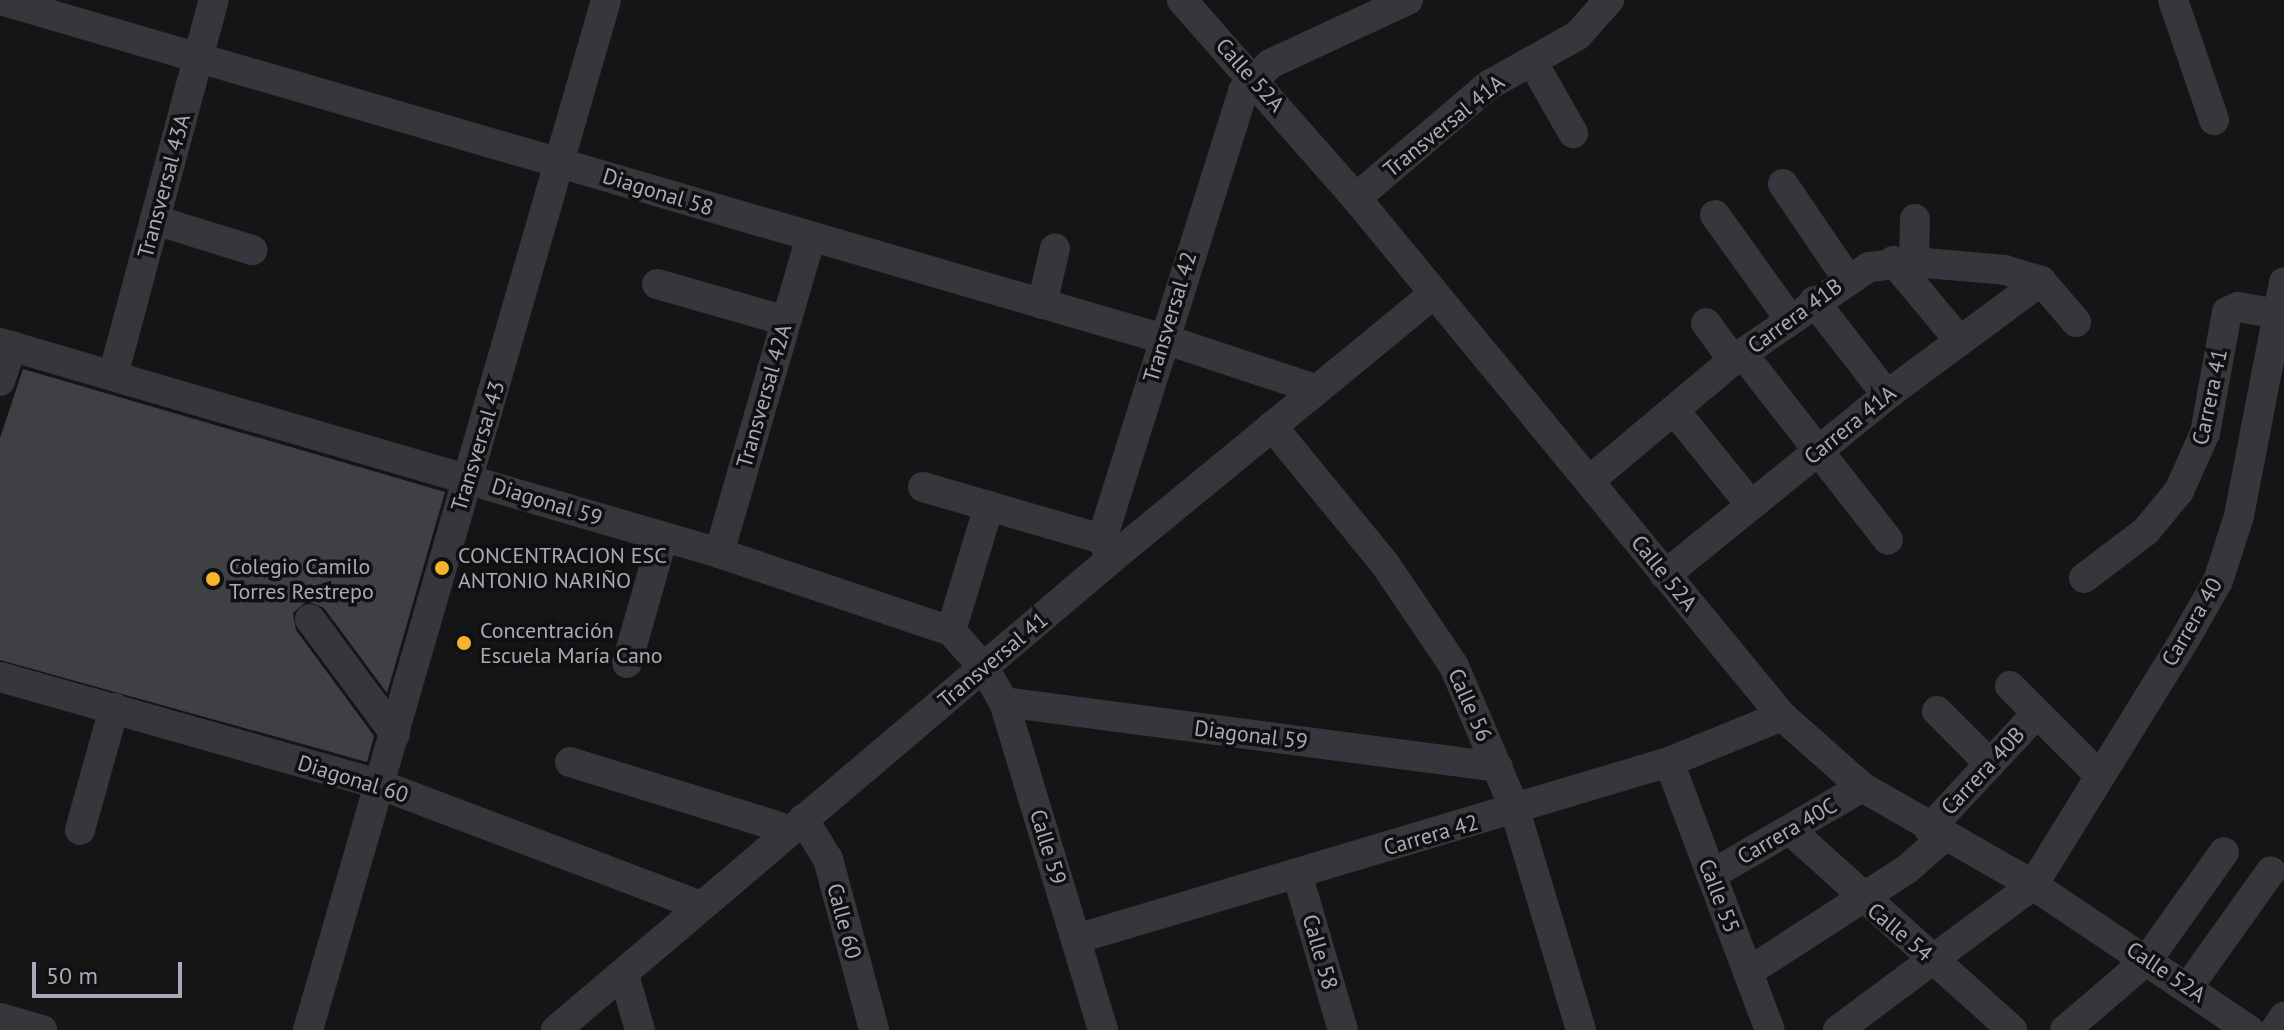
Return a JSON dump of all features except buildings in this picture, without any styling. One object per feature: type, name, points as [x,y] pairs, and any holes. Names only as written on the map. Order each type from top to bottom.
[{"type":"street","name":"Diagonal 58","points":[[0,0],[563,163],[810,239],[1164,339],[1315,389]]},
{"type":"street","name":"Transversal 43A","points":[[114,372],[214,0]]},
{"type":"street","name":"Transversal 43","points":[[308,1030],[563,163],[606,0]]},
{"type":"street","name":"Calle 52A","points":[[1182,0],[1253,77],[1356,198],[1782,716],[1862,787],[1937,833],[2033,885],[2189,986],[2249,1030]]},
{"type":"street","points":[[1253,77],[1364,8],[1408,0]]},
{"type":"street","name":"Transversal 41A","points":[[1356,198],[1489,85],[1578,35],[1609,0]]},
{"type":"street","points":[[2173,0],[2214,120]]},
{"type":"street","points":[[1532,61],[1573,133]]},
{"type":"street","name":"Transversal 42","points":[[1107,549],[1164,339],[1236,107],[1253,77]]},
{"type":"street","points":[[1783,184],[1847,278]]},
{"type":"street","points":[[1715,215],[1789,318]]},
{"type":"street","points":[[1915,219],[1904,262],[1960,341]]},
{"type":"street","points":[[155,220],[252,250]]},
{"type":"street","name":"Transversal 42A","points":[[719,553],[810,239]]},
{"type":"street","points":[[1042,304],[1055,248]]},
{"type":"street","name":"Carrera 41B","points":[[1589,481],[1738,357],[1847,278],[1904,262],[2005,270],[2041,281]]},
{"type":"street","points":[[2041,281],[2076,322]]},
{"type":"street","name":"Carrera 41A","points":[[1665,575],[1887,395],[2041,281]]},
{"type":"street","name":"Carrera 40","points":[[2033,885],[2218,581],[2239,516],[2284,282]]},
{"type":"street","points":[[657,284],[786,321]]},
{"type":"street","name":"Transversal 41","points":[[556,1030],[624,975],[699,905],[984,668],[1107,549],[1272,426],[1434,294]]},
{"type":"street","points":[[1814,301],[1887,395]]},
{"type":"street","name":"Carrera 41","points":[[2084,578],[2146,531],[2179,491],[2205,433],[2227,312],[2238,307],[2280,314]]},
{"type":"street","points":[[1706,323],[1818,450],[1888,540]]},
{"type":"street","points":[[0,381],[6,344]]},
{"type":"street","name":"Diagonal 59","points":[[6,344],[114,372],[719,553],[951,631],[984,668]]},
{"type":"street","points":[[1674,410],[1751,505]]},
{"type":"street","name":"Calle 56","points":[[1272,426],[1385,564],[1454,666],[1515,810],[1581,1030]]},
{"type":"street","points":[[923,487],[989,506],[1107,549]]},
{"type":"street","points":[[951,631],[989,506]]},
{"type":"street","points":[[627,663],[663,537]]},
{"type":"street","points":[[310,619],[395,734]]},
{"type":"street","name":"Calle 59","points":[[984,668],[1004,702],[1103,1030]]},
{"type":"street","name":"Diagonal 60","points":[[0,677],[381,785],[699,905]]},
{"type":"street","points":[[2010,686],[2099,775]]},
{"type":"street","name":"Diagonal 59","points":[[1004,702],[1498,767]]},
{"type":"street","points":[[80,830],[114,708]]},
{"type":"street","points":[[1937,711],[1990,764]]},
{"type":"street","name":"Carrera 40B","points":[[1862,900],[1937,833],[1990,764],[2037,713]]},
{"type":"street","name":"Carrera 42","points":[[1076,939],[1669,762],[1782,716]]},
{"type":"street","points":[[570,762],[796,824]]},
{"type":"street","name":"Calle 55","points":[[1669,762],[1770,1030]]},
{"type":"street","name":"Carrera 40C","points":[[1711,875],[1862,787]]},
{"type":"street","name":"Calle 60","points":[[796,824],[828,859],[874,1030]]},
{"type":"street","name":"Calle 54","points":[[1790,830],[1862,900],[2012,1030]]},
{"type":"street","points":[[2065,1030],[2148,959],[2224,852]]},
{"type":"street","points":[[2189,986],[2271,871]]},
{"type":"street","name":"Calle 58","points":[[1297,873],[1343,1030]]},
{"type":"street","points":[[1838,1030],[1935,961],[2033,885]]},
{"type":"street","points":[[1748,972],[1862,900]]},
{"type":"street","points":[[624,975],[640,1030]]},
{"type":"street","points":[[2275,1030],[2284,1017]]},
{"type":"street","points":[[0,1018],[42,1030]]},
{"type":"place","name":"CONCENTRACION ESC ANTONIO NARIÑO","points":[[442,568]]},
{"type":"place","name":"Colegio Camilo Torres Restrepo","points":[[213,579]]},
{"type":"place","name":"Concentración Escuela María Cano","points":[[464,643]]}]
